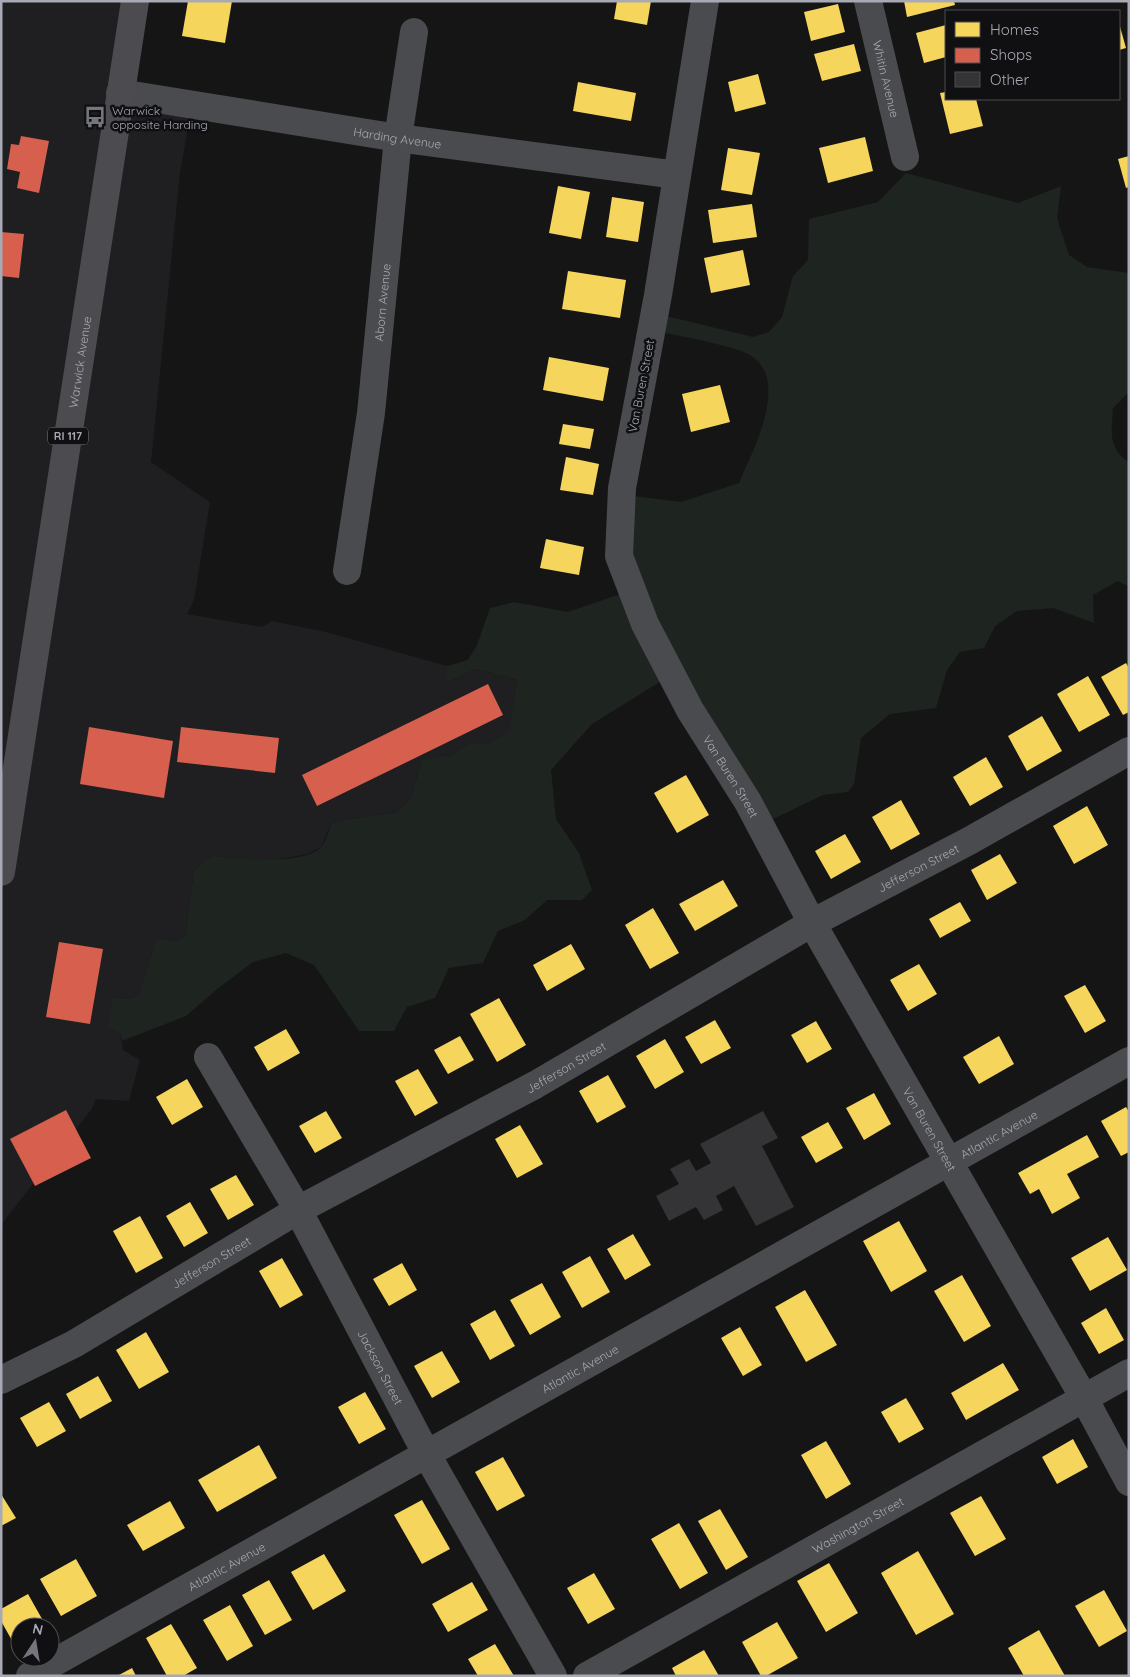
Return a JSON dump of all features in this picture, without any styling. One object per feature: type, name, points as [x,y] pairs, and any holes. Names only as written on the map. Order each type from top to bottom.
[{"type":"main road","name":"Warwick Avenue","points":[[1,872],[135,1]]},
{"type":"street","name":"Van Buren Street","points":[[704,1],[658,295],[622,488],[619,556],[645,624],[681,693],[748,802],[812,923],[1084,1398],[1129,1482]]},
{"type":"street","name":"Whitin Avenue","points":[[868,1],[905,157]]},
{"type":"street","name":"Aborn Avenue","points":[[347,571],[371,413],[398,138],[414,32]]},
{"type":"street","name":"Harding Avenue","points":[[120,93],[398,138],[677,175]]},
{"type":"street","name":"Jefferson Street","points":[[1,1380],[74,1344],[298,1210],[535,1084],[812,923],[969,840],[1129,751]]},
{"type":"street","name":"Jackson Street","points":[[208,1057],[298,1210],[426,1453],[553,1676]]},
{"type":"street","name":"Atlantic Avenue","points":[[30,1676],[1129,1061]]},
{"type":"street","name":"Washington Street","points":[[587,1676],[1129,1373]]},
{"type":"shaded area","points":[[1,1],[135,1],[124,90],[192,104],[180,173],[151,462],[210,502],[194,600],[187,614],[262,627],[272,621],[326,632],[447,666],[447,683],[476,669],[517,680],[511,732],[487,744],[468,744],[451,755],[422,759],[411,798],[397,812],[332,822],[321,847],[308,854],[267,861],[212,856],[194,870],[185,937],[177,941],[156,938],[139,995],[130,999],[113,997],[123,1050],[140,1060],[129,1101],[96,1099],[91,1110],[1,1227]]},
{"type":"shaded area","points":[[906,173],[1018,203],[1061,186],[1057,218],[1069,255],[1087,267],[1129,273],[1129,392],[1113,408],[1112,439],[1117,451],[1129,463],[1129,587],[1118,581],[1093,595],[1094,623],[1053,608],[1017,611],[995,626],[984,648],[960,652],[947,670],[936,708],[890,714],[861,738],[854,784],[848,792],[823,795],[767,822],[671,675],[592,724],[551,770],[556,819],[579,853],[592,890],[582,900],[547,900],[525,920],[498,931],[483,963],[449,968],[435,998],[407,1007],[394,1031],[359,1031],[314,965],[286,953],[253,962],[186,1016],[122,1041],[120,1033],[108,1028],[113,997],[130,999],[139,995],[156,938],[177,941],[185,937],[194,870],[212,856],[285,859],[312,853],[323,845],[332,822],[397,812],[411,798],[422,759],[451,755],[468,744],[487,744],[510,732],[517,680],[476,669],[446,683],[447,666],[468,660],[477,645],[490,608],[514,602],[568,612],[632,590],[626,495],[681,502],[739,483],[761,431],[766,411],[768,392],[766,375],[757,361],[741,351],[710,342],[656,331],[658,314],[753,337],[769,332],[782,317],[793,276],[808,260],[809,219],[878,202]]},
{"type":"building: Homes","points":[[188,1],[232,1],[225,43],[182,36]]},
{"type":"building: Homes","points":[[617,1],[651,1],[647,25],[614,19]]},
{"type":"building: Homes","points":[[904,1],[954,1],[955,5],[907,17]]},
{"type":"building: Homes","points":[[838,4],[845,32],[811,41],[804,12]]},
{"type":"building: Homes","points":[[945,25],[945,57],[924,63],[916,33]]},
{"type":"building: Homes","points":[[1120,27],[1126,48],[1120,50]]},
{"type":"building: Homes","points":[[854,44],[861,71],[822,81],[814,54]]},
{"type":"building: Homes","points":[[758,74],[766,104],[735,112],[728,82]]},
{"type":"building: Homes","points":[[578,82],[636,93],[631,121],[573,111]]},
{"type":"building: Homes","points":[[945,92],[945,100],[976,100],[983,126],[950,134],[940,93]]},
{"type":"building: Homes","points":[[865,137],[873,171],[828,183],[819,148]]},
{"type":"building: Homes","points":[[728,148],[760,153],[752,195],[721,190]]},
{"type":"building: Homes","points":[[1129,156],[1129,187],[1126,188],[1118,159]]},
{"type":"building: Homes","points":[[558,186],[590,192],[581,239],[549,233]]},
{"type":"building: Homes","points":[[612,197],[644,202],[638,242],[606,237]]},
{"type":"building: Homes","points":[[752,204],[757,237],[713,243],[708,210]]},
{"type":"building: Homes","points":[[743,250],[750,285],[711,293],[704,258]]},
{"type":"building: Homes","points":[[568,271],[626,280],[620,318],[562,309]]},
{"type":"building: Homes","points":[[549,357],[609,368],[603,401],[543,390]]},
{"type":"building: Homes","points":[[720,385],[730,422],[691,432],[682,394]]},
{"type":"building: Homes","points":[[563,424],[594,429],[590,449],[559,444]]},
{"type":"building: Homes","points":[[566,457],[599,464],[593,495],[560,490]]},
{"type":"building: Homes","points":[[546,539],[584,547],[579,575],[540,568]]},
{"type":"building: Homes","points":[[1126,663],[1129,668],[1129,712],[1123,715],[1101,677]]},
{"type":"building: Homes","points":[[1088,676],[1110,715],[1079,732],[1057,694]]},
{"type":"building: Homes","points":[[1042,716],[1062,751],[1027,771],[1008,736]]},
{"type":"building: Homes","points":[[986,757],[1003,787],[970,806],[953,777]]},
{"type":"building: Homes","points":[[686,775],[709,815],[677,833],[654,793]]},
{"type":"building: Homes","points":[[901,800],[920,834],[891,850],[872,817]]},
{"type":"building: Homes","points":[[1087,806],[1108,845],[1074,864],[1053,826]]},
{"type":"building: Homes","points":[[845,834],[861,862],[831,879],[815,851]]},
{"type":"building: Homes","points":[[1000,854],[1017,883],[987,900],[971,870]]},
{"type":"building: Homes","points":[[723,880],[738,906],[695,931],[679,904]]},
{"type":"building: Homes","points":[[960,902],[971,921],[940,938],[929,919]]},
{"type":"building: Homes","points":[[653,908],[679,953],[650,969],[625,925]]},
{"type":"building: Homes","points":[[571,944],[585,969],[547,991],[533,965]]},
{"type":"building: Homes","points":[[919,964],[937,994],[908,1011],[890,980]]},
{"type":"building: Homes","points":[[1085,985],[1106,1021],[1085,1033],[1064,996]]},
{"type":"building: Homes","points":[[499,998],[526,1045],[497,1062],[470,1014]]},
{"type":"building: Homes","points":[[715,1020],[731,1048],[701,1064],[685,1037]]},
{"type":"building: Homes","points":[[816,1021],[832,1049],[807,1063],[791,1035]]},
{"type":"building: Homes","points":[[286,1029],[300,1053],[268,1071],[254,1047]]},
{"type":"building: Homes","points":[[460,1036],[474,1060],[448,1074],[434,1050]]},
{"type":"building: Homes","points":[[999,1036],[1014,1064],[979,1084],[963,1057]]},
{"type":"building: Homes","points":[[665,1039],[684,1072],[655,1089],[636,1056]]},
{"type":"building: Homes","points":[[418,1069],[438,1103],[415,1116],[395,1081]]},
{"type":"building: Homes","points":[[608,1075],[626,1107],[597,1123],[579,1091]]},
{"type":"building: Homes","points":[[187,1079],[203,1107],[172,1125],[156,1097]]},
{"type":"building: Homes","points":[[874,1093],[891,1124],[864,1140],[846,1108]]},
{"type":"building: Homes","points":[[1126,1107],[1129,1112],[1129,1152],[1121,1156],[1101,1121]]},
{"type":"building: Homes","points":[[326,1111],[342,1138],[315,1153],[299,1126]]},
{"type":"building: Homes","points":[[828,1122],[843,1148],[816,1163],[801,1137]]},
{"type":"building: Homes","points":[[520,1125],[543,1164],[517,1178],[495,1139]]},
{"type":"building: Homes","points":[[1087,1135],[1099,1157],[1067,1174],[1080,1198],[1052,1214],[1039,1189],[1030,1194],[1018,1173]]},
{"type":"building: Homes","points":[[236,1175],[254,1205],[228,1220],[210,1189]]},
{"type":"building: Homes","points":[[190,1202],[208,1233],[184,1247],[166,1216]]},
{"type":"building: Homes","points":[[140,1216],[163,1258],[136,1273],[113,1231]]},
{"type":"building: Homes","points":[[899,1221],[927,1271],[891,1292],[863,1241]]},
{"type":"building: Homes","points":[[633,1234],[651,1265],[625,1280],[607,1249]]},
{"type":"building: Homes","points":[[1108,1237],[1127,1270],[1090,1291],[1071,1258]]},
{"type":"building: Homes","points":[[590,1256],[610,1292],[582,1308],[562,1272]]},
{"type":"building: Homes","points":[[282,1258],[303,1295],[280,1308],[259,1271]]},
{"type":"building: Homes","points":[[402,1263],[417,1290],[389,1306],[373,1279]]},
{"type":"building: Homes","points":[[962,1275],[991,1326],[964,1342],[934,1291]]},
{"type":"building: Homes","points":[[542,1283],[561,1317],[530,1335],[510,1300]]},
{"type":"building: Homes","points":[[805,1290],[837,1345],[806,1362],[775,1307]]},
{"type":"building: Homes","points":[[1106,1308],[1124,1340],[1099,1354],[1081,1323]]},
{"type":"building: Homes","points":[[495,1310],[515,1346],[490,1360],[470,1324]]},
{"type":"building: Homes","points":[[740,1327],[762,1365],[743,1376],[721,1338]]},
{"type":"building: Homes","points":[[146,1332],[169,1372],[139,1389],[116,1350]]},
{"type":"building: Homes","points":[[442,1351],[460,1382],[432,1398],[414,1366]]},
{"type":"building: Homes","points":[[1003,1363],[1019,1390],[966,1420],[951,1393]]},
{"type":"building: Homes","points":[[98,1376],[112,1401],[80,1419],[66,1394]]},
{"type":"building: Homes","points":[[365,1392],[386,1429],[359,1444],[338,1407]]},
{"type":"building: Homes","points":[[906,1398],[924,1429],[899,1443],[881,1412]]},
{"type":"building: Homes","points":[[49,1402],[66,1431],[37,1447],[20,1418]]},
{"type":"building: Homes","points":[[1073,1439],[1088,1467],[1057,1484],[1042,1457]]},
{"type":"building: Homes","points":[[826,1441],[851,1484],[826,1499],[801,1455]]},
{"type":"building: Homes","points":[[259,1445],[277,1478],[217,1512],[198,1480]]},
{"type":"building: Homes","points":[[503,1457],[525,1496],[497,1511],[475,1472]]},
{"type":"building: Homes","points":[[1,1494],[16,1518],[1,1526]]},
{"type":"building: Homes","points":[[981,1496],[1006,1539],[975,1556],[950,1513]]},
{"type":"building: Homes","points":[[422,1500],[450,1549],[422,1564],[394,1515]]},
{"type":"building: Homes","points":[[170,1501],[185,1528],[143,1551],[127,1525]]},
{"type":"building: Homes","points":[[720,1509],[748,1557],[726,1570],[698,1521]]},
{"type":"building: Homes","points":[[679,1523],[708,1573],[680,1589],[651,1539]]},
{"type":"building: Homes","points":[[918,1551],[954,1614],[916,1635],[881,1573]]},
{"type":"building: Homes","points":[[324,1554],[346,1591],[313,1610],[291,1572]]},
{"type":"building: Homes","points":[[76,1559],[97,1596],[61,1616],[40,1579]]},
{"type":"building: Homes","points":[[829,1563],[858,1613],[826,1632],[797,1581]]},
{"type":"building: Homes","points":[[594,1573],[615,1609],[588,1624],[567,1588]]},
{"type":"building: Homes","points":[[269,1580],[292,1620],[265,1635],[242,1595]]},
{"type":"building: Homes","points":[[472,1582],[488,1610],[448,1632],[432,1604]]},
{"type":"building: Homes","points":[[1104,1590],[1127,1631],[1099,1647],[1075,1606]]},
{"type":"building: Homes","points":[[28,1594],[41,1617],[10,1617],[10,1637],[1,1621],[1,1609]]},
{"type":"building: Homes","points":[[230,1605],[253,1646],[227,1661],[203,1620]]},
{"type":"building: Homes","points":[[777,1622],[798,1658],[766,1676],[761,1676],[742,1642]]},
{"type":"building: Homes","points":[[171,1624],[197,1668],[183,1676],[167,1676],[146,1638]]},
{"type":"building: Homes","points":[[1039,1630],[1065,1676],[1024,1676],[1008,1648]]},
{"type":"building: Homes","points":[[495,1644],[514,1676],[478,1676],[468,1659]]},
{"type":"building: Homes","points":[[704,1650],[719,1676],[676,1676],[672,1668]]},
{"type":"building: Homes","points":[[132,1668],[136,1676],[117,1676]]},
{"type":"building: Shops","points":[[21,136],[49,141],[39,193],[17,188],[20,172],[7,169],[11,144],[19,145]]},
{"type":"building: Shops","points":[[1,232],[24,234],[19,278],[1,276]]},
{"type":"building: Shops","points":[[488,684],[503,715],[317,806],[302,775]]},
{"type":"building: Shops","points":[[89,727],[173,741],[164,798],[80,784]]},
{"type":"building: Shops","points":[[181,727],[279,738],[275,773],[177,762]]},
{"type":"building: Shops","points":[[59,942],[103,949],[90,1024],[46,1017]]},
{"type":"building: Shops","points":[[66,1110],[91,1158],[35,1186],[10,1139]]},
{"type":"building: Other","points":[[763,1111],[778,1138],[762,1146],[794,1207],[756,1226],[734,1186],[716,1196],[723,1210],[704,1220],[696,1207],[669,1221],[656,1196],[679,1184],[670,1169],[689,1159],[696,1171],[711,1163],[700,1144]]},
{"type":"place","name":"Warwick opposite Harding","points":[[95,117]]}]
